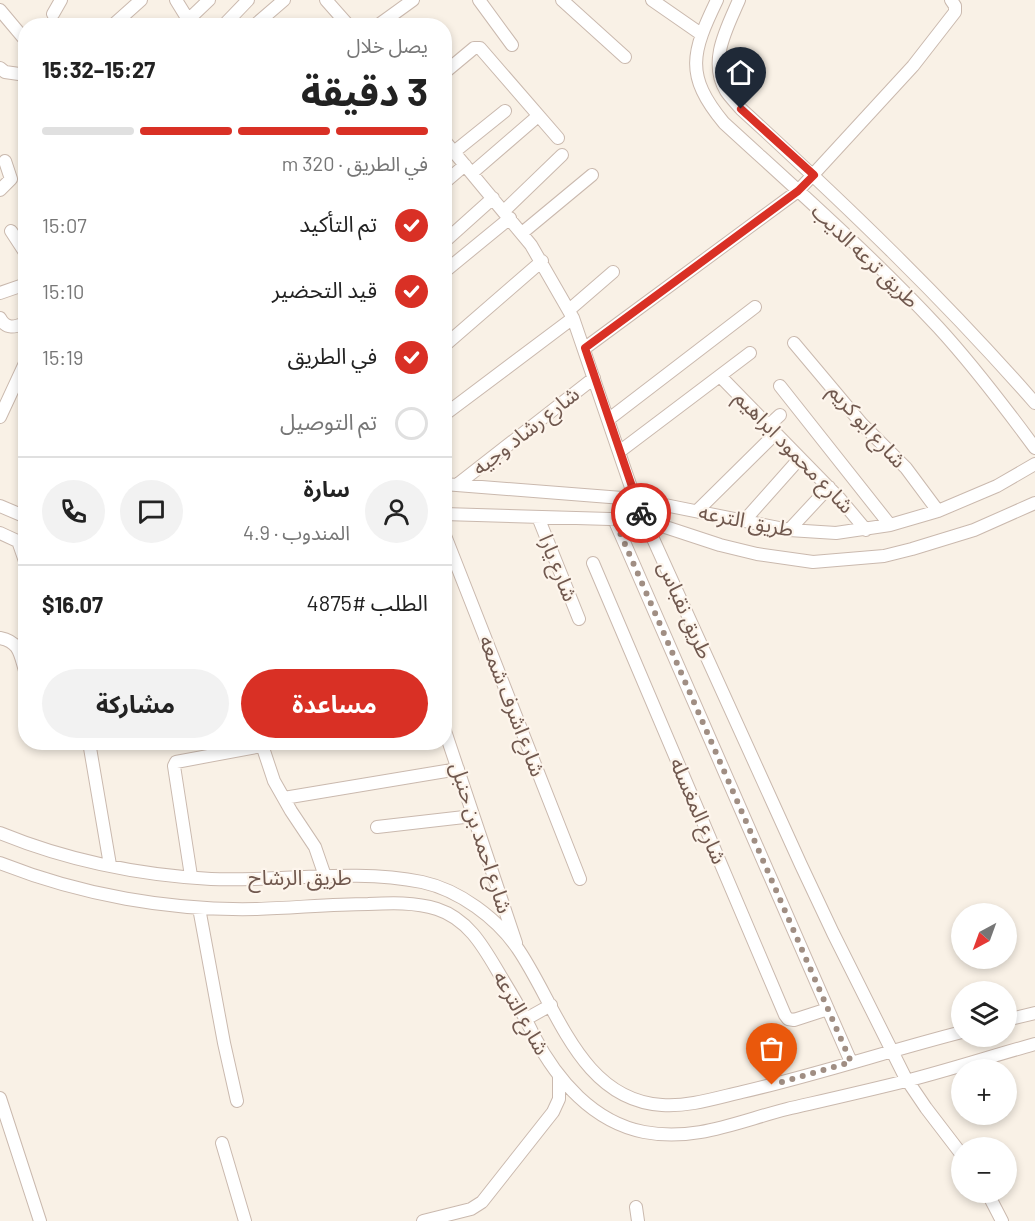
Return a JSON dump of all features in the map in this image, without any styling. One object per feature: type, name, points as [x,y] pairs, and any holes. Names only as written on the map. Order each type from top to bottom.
[{"type":"street","points":[[53,14],[61,0]]},
{"type":"street","points":[[121,18],[141,0]]},
{"type":"street","points":[[176,0],[187,18]]},
{"type":"street","points":[[194,18],[209,0]]},
{"type":"street","points":[[231,18],[248,0]]},
{"type":"street","points":[[264,18],[284,0]]},
{"type":"street","points":[[326,0],[342,18]]},
{"type":"street","points":[[388,18],[413,0]]},
{"type":"street","points":[[479,0],[512,45]]},
{"type":"street","points":[[562,0],[625,57]]},
{"type":"street","points":[[652,0],[701,34]]},
{"type":"street","name":"طريق ترعه الديب","points":[[717,0],[701,34],[697,49],[696,68],[700,87],[710,106],[724,123],[800,189],[937,327],[989,386],[1035,448]]},
{"type":"street","name":"طريق ترعه الديب","points":[[739,0],[724,34],[718,55],[720,75],[725,90],[741,109],[903,260],[982,342],[1035,403]]},
{"type":"street","points":[[585,348],[800,189],[933,42],[955,12],[955,6],[951,0]]},
{"type":"street","points":[[0,10],[18,31]]},
{"type":"street","points":[[452,66],[474,48],[482,50],[558,138]]},
{"type":"street","points":[[0,68],[5,72],[18,74]]},
{"type":"street","points":[[454,152],[505,111]]},
{"type":"street","points":[[452,178],[468,169],[538,116]]},
{"type":"street","name":"طريق نقباس","points":[[452,150],[522,232],[542,261],[571,314],[585,348],[634,499],[819,904],[906,1078],[951,1141]]},
{"type":"street","points":[[452,265],[507,214],[562,155]]},
{"type":"street","points":[[0,190],[11,179],[5,161]]},
{"type":"street","points":[[522,232],[592,175]]},
{"type":"street","points":[[452,235],[493,198]]},
{"type":"street","points":[[11,231],[18,242]]},
{"type":"street","points":[[452,339],[542,261]]},
{"type":"street","points":[[452,409],[571,314],[613,272]]},
{"type":"street","points":[[0,293],[18,287]]},
{"type":"street","points":[[609,419],[755,307]]},
{"type":"street","points":[[0,318],[4,325],[10,327],[18,325]]},
{"type":"street","name":"شارع ابو كريم","points":[[794,343],[862,424],[906,468],[938,511]]},
{"type":"street","points":[[619,452],[750,353]]},
{"type":"street","name":"شارع محمود ابراهيم","points":[[720,376],[829,487],[866,530]]},
{"type":"street","points":[[0,417],[18,378]]},
{"type":"street","name":"شارع رشاد وجيه","points":[[458,484],[594,378]]},
{"type":"street","points":[[780,386],[890,525]]},
{"type":"street","points":[[697,511],[772,429],[780,415]]},
{"type":"street","points":[[744,521],[800,458]]},
{"type":"street","name":"طريق الترعه","points":[[452,484],[634,499],[789,530],[836,533],[890,525],[938,511],[997,486],[1035,464]]},
{"type":"street","points":[[789,530],[829,487]]},
{"type":"street","name":"طريق الترعه","points":[[452,514],[644,520],[720,545],[813,562],[884,556],[912,549],[974,530],[1035,503]]},
{"type":"street","points":[[0,506],[18,514]]},
{"type":"street","name":"شارع يارا","points":[[538,517],[579,619]]},
{"type":"street","points":[[614,519],[851,1062]]},
{"type":"street","points":[[0,533],[18,541]]},
{"type":"street","name":"شارع اشرف شمعه","points":[[452,553],[580,879]]},
{"type":"street","name":"شارع المغسله","points":[[592,563],[785,1015],[788,1019],[794,1020],[828,1009]]},
{"type":"street","points":[[0,638],[9,639],[16,644],[18,650]]},
{"type":"street","points":[[90,750],[110,865]]},
{"type":"street","points":[[191,876],[174,766],[176,762],[233,750]]},
{"type":"street","points":[[264,750],[274,782],[315,848],[325,876]]},
{"type":"street","name":"شارع احمد بن حنبل","points":[[452,750],[517,947]]},
{"type":"street","points":[[284,798],[458,769]]},
{"type":"street","points":[[377,827],[473,816]]},
{"type":"street","name":"طريق الرشاح","points":[[0,833],[22,842],[84,860],[147,873],[221,879],[325,876],[422,882],[446,889],[489,917],[517,947],[538,1012]]},
{"type":"street","name":"شارع الترعه","points":[[0,863],[67,885],[181,907],[255,909],[406,903],[437,909],[464,924],[538,1012],[564,1031],[584,1061],[611,1089],[632,1099],[662,1105],[695,1103],[772,1085],[851,1062],[894,1055],[951,1036]]},
{"type":"street","points":[[199,908],[237,1101]]},
{"type":"street","name":"شارع الترعه","points":[[538,1012],[551,1067],[584,1102],[623,1126],[642,1132],[678,1136],[722,1128],[782,1110],[1035,1044]]},
{"type":"street","points":[[1017,1017],[1035,1013]]},
{"type":"street","points":[[423,1221],[471,1209],[486,1198],[553,1112],[559,1099],[559,1077]]},
{"type":"street","points":[[0,1098],[40,1221]]},
{"type":"street","points":[[222,1143],[244,1221]]},
{"type":"street","points":[[993,1203],[1002,1221]]},
{"type":"street","points":[[636,1207],[638,1221]]},
{"type":"way so far","points":[[641,513],[644,520],[614,519],[851,1062],[772,1085]]},
{"type":"route","points":[[641,513],[634,499],[585,348],[798,191],[814,175],[741,109]]}]
